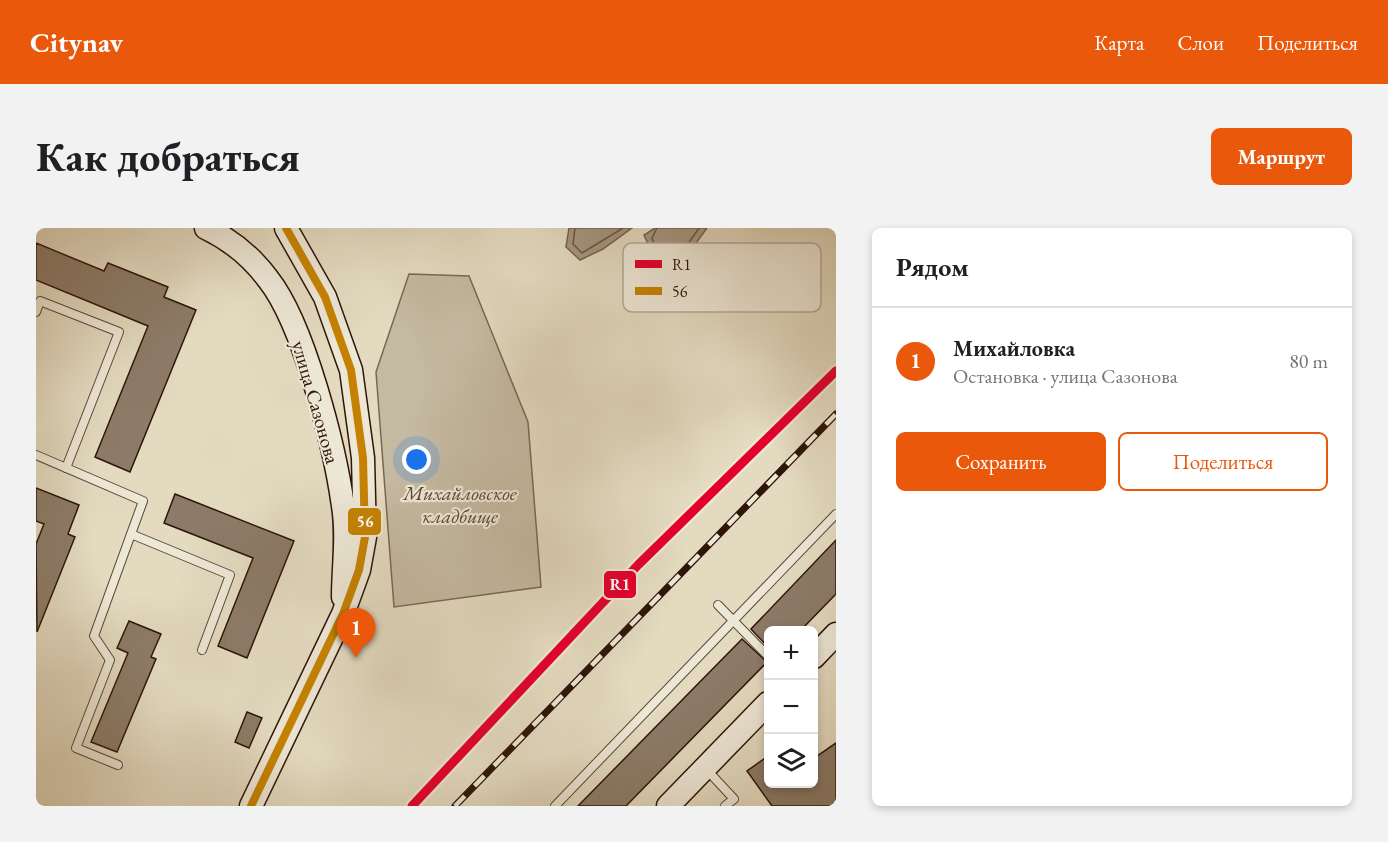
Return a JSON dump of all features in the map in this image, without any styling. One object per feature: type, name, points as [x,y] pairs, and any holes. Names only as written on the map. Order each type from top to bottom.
[{"type":"main road","name":"улица Сазонова","points":[[206,228],[230,239],[270,280],[291,321],[313,379],[344,508],[342,614]]},
{"type":"main road","name":"улица Сазонова","points":[[251,806],[342,614],[359,570],[365,537],[363,458],[351,370],[325,297],[286,228]]},
{"type":"main road","points":[[818,652],[836,634]]},
{"type":"main road","points":[[668,806],[764,707]]},
{"type":"lane","points":[[36,312],[40,301],[119,332],[66,468]]},
{"type":"lane","points":[[36,455],[143,501],[94,636],[110,660],[76,748],[118,765]]},
{"type":"lane","points":[[555,806],[836,514]]},
{"type":"lane","points":[[131,534],[230,575],[202,650]]},
{"type":"lane","points":[[718,605],[764,652]]},
{"type":"lane","points":[[705,768],[734,799],[725,806]]},
{"type":"green space","name":"Михайловское кладбище","points":[[409,274],[469,276],[528,422],[541,587],[394,607],[376,372]]},
{"type":"water","points":[[569,228],[632,228],[603,249],[580,260],[566,247]]},
{"type":"water","points":[[655,228],[707,228],[696,243],[647,243],[644,235]]},
{"type":"building","points":[[36,243],[104,271],[108,263],[168,287],[164,297],[196,310],[130,472],[95,457],[148,326],[36,280]]},
{"type":"building","points":[[36,488],[79,505],[68,534],[75,537],[37,632],[36,544],[44,524],[36,521]]},
{"type":"building","points":[[175,494],[294,541],[247,658],[218,646],[253,558],[164,523]]},
{"type":"building","points":[[836,540],[836,594],[805,626],[764,626],[764,643],[751,629]]},
{"type":"building","points":[[129,621],[161,634],[151,657],[156,659],[117,752],[91,742],[128,653],[117,648]]},
{"type":"building","points":[[742,639],[764,659],[764,665],[626,806],[578,806]]},
{"type":"building","points":[[247,712],[262,718],[249,748],[235,742]]},
{"type":"building","points":[[836,743],[836,806],[772,806],[747,771],[764,759],[764,788],[818,788],[818,756]]},
{"type":"railway","points":[[412,806],[638,565],[836,371]]},
{"type":"railway","points":[[455,806],[836,414]]},
{"type":"transit line","name":"56","points":[[251,806],[343,614],[359,570],[365,537],[363,458],[351,370],[325,297],[286,228]]},
{"type":"transit line","name":"R1","points":[[412,806],[638,565],[836,371]]},
{"type":"place","name":"Михайловка","points":[[356,658]]}]
